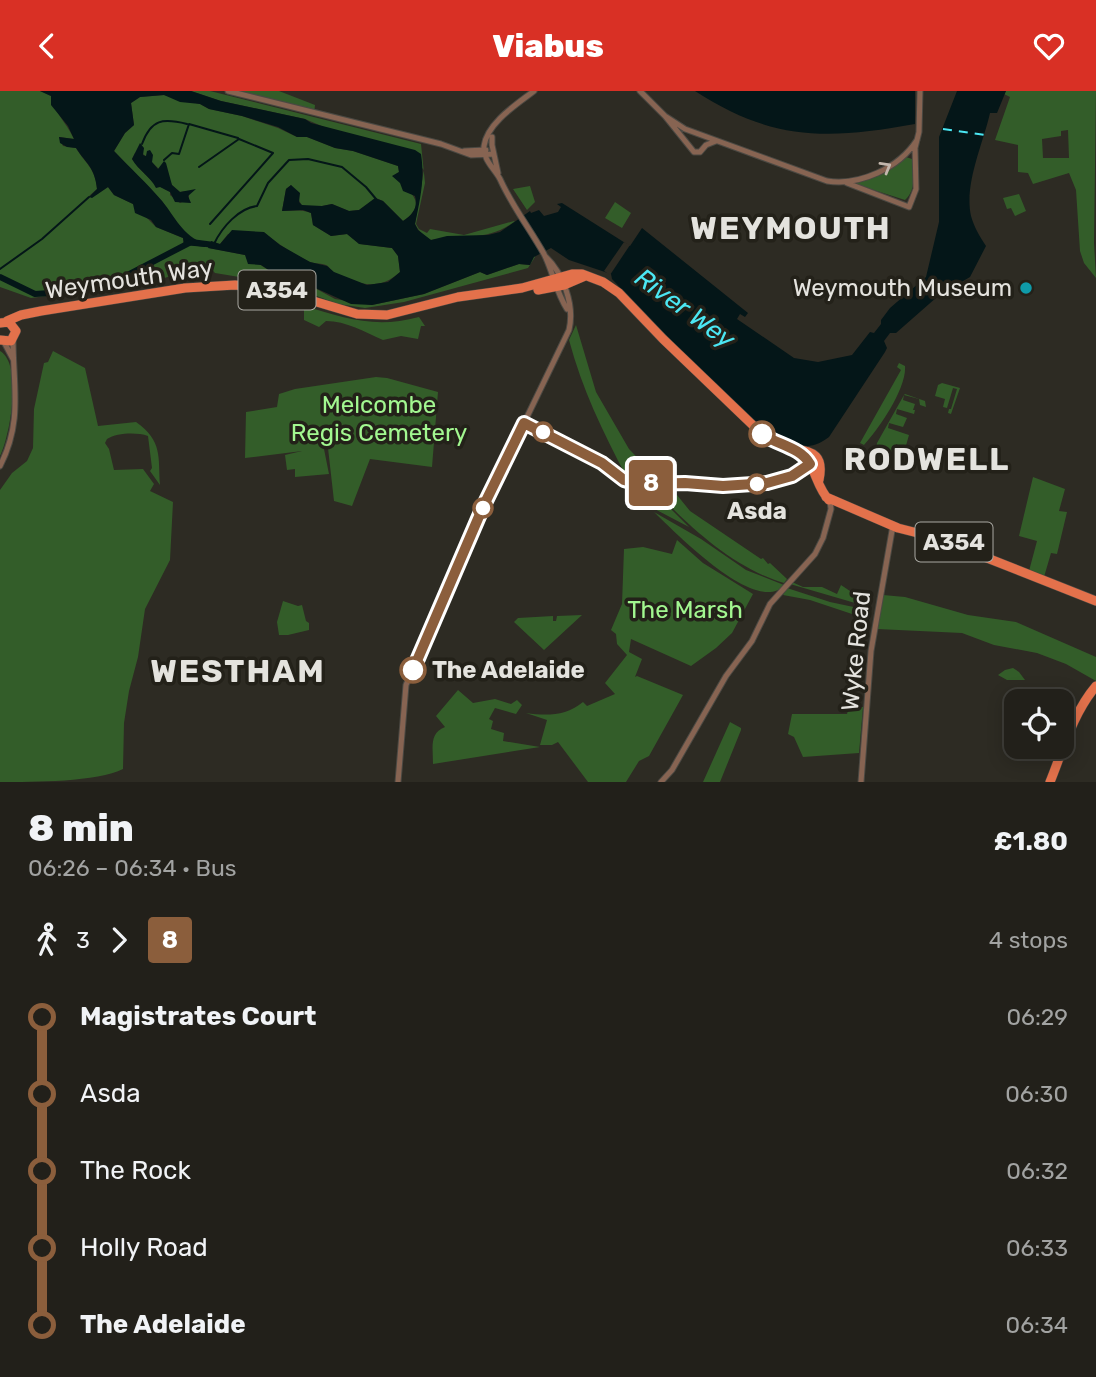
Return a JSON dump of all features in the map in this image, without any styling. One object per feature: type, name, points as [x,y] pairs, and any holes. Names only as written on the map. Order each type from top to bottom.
[{"type":"highway","name":"A354","points":[[558,283],[583,277],[603,282],[621,295],[759,431],[775,443],[794,449],[816,464],[819,480],[828,499],[892,526],[953,542],[990,560],[1096,601]]},
{"type":"highway","name":"Weymouth Way","points":[[2,322],[29,314],[185,288],[235,285],[272,289],[357,314],[387,315],[458,297],[525,287],[534,290],[558,283]]},
{"type":"highway","name":"Weymouth Way","points":[[16,328],[29,314]]},
{"type":"highway","name":"A354","points":[[2,322],[16,328]]},
{"type":"highway","points":[[3,341],[16,328]]},
{"type":"highway","points":[[1050,782],[1076,718],[1096,686]]},
{"type":"street","points":[[228,91],[461,151],[489,151]]},
{"type":"street","points":[[398,782],[406,685],[483,507],[564,343],[570,325],[569,311],[547,258],[499,177],[489,151],[489,133],[501,118],[534,91]]},
{"type":"street","points":[[639,91],[694,152],[700,152],[709,143],[716,141]]},
{"type":"street","points":[[664,117],[685,129],[822,180],[847,183],[910,205],[916,189],[915,160],[920,91]]},
{"type":"street","points":[[489,151],[501,118]]},
{"type":"street","points":[[680,136],[685,129]]},
{"type":"street","points":[[697,133],[703,148]]},
{"type":"street","points":[[847,183],[884,169],[904,156],[917,140]]},
{"type":"street","points":[[904,156],[909,155],[915,160]]},
{"type":"street","points":[[547,258],[558,283]]},
{"type":"street","points":[[547,258],[569,311]]},
{"type":"street","points":[[525,287],[544,278],[550,270]]},
{"type":"street","points":[[0,466],[11,441],[16,413],[14,361],[3,341]]},
{"type":"street","points":[[661,782],[672,770],[726,676],[752,641],[770,604],[816,554],[831,509],[828,499]]},
{"type":"street","name":"Wyke Road","points":[[861,782],[871,650],[892,526]]},
{"type":"green space","points":[[0,91],[40,91],[51,96],[74,139],[59,137],[63,146],[76,148],[95,176],[97,189],[89,196],[108,187],[114,195],[133,204],[156,227],[183,238],[184,245],[205,245],[182,230],[162,201],[114,151],[125,133],[134,125],[131,103],[140,97],[164,95],[200,104],[209,109],[278,128],[297,137],[307,137],[398,166],[399,172],[393,176],[410,192],[416,203],[411,215],[403,221],[383,201],[376,198],[359,210],[349,211],[332,204],[302,206],[291,185],[286,189],[282,211],[311,213],[313,225],[331,236],[347,234],[360,244],[392,248],[398,256],[400,272],[384,282],[368,284],[343,277],[326,265],[298,256],[263,232],[228,234],[220,244],[211,242],[209,248],[245,255],[287,282],[311,286],[335,299],[372,305],[424,294],[480,272],[487,275],[519,264],[530,265],[528,268],[404,302],[365,308],[338,304],[287,285],[215,273],[208,265],[151,282],[31,298],[0,287]],"holes":[[[135,153],[142,153],[159,169],[162,166],[172,185],[180,192],[186,191],[189,199],[180,203],[144,173],[132,159]]]},
{"type":"green space","points":[[191,91],[210,91],[421,144],[424,169],[305,119],[221,101]]},
{"type":"green space","points":[[228,91],[279,91],[315,105],[314,114]]},
{"type":"green space","points":[[1006,91],[1096,91],[1096,278],[1084,263],[1080,251],[1076,190],[1069,173],[1033,184],[1028,173],[1018,172],[1018,145],[995,140],[1010,97],[1004,94]],"holes":[[[1068,130],[1069,158],[1043,158],[1042,139],[1061,136],[1061,131]]]},
{"type":"green space","points":[[906,157],[912,159],[914,176],[913,187],[905,200],[855,184],[895,165]]},
{"type":"green space","points":[[424,171],[425,183],[416,224],[419,229],[427,233],[430,229],[464,235],[514,221],[535,257],[530,265],[514,222],[484,235],[431,240],[424,235],[418,229],[415,224]]},
{"type":"green space","points":[[530,186],[535,202],[527,210],[513,189]]},
{"type":"green space","points":[[1019,194],[1026,211],[1015,216],[1011,208],[1007,209],[1003,198]]},
{"type":"green space","points":[[615,202],[631,213],[622,228],[605,218]]},
{"type":"green space","points":[[304,306],[360,321],[388,322],[419,317],[425,326],[421,326],[418,339],[401,336],[383,340],[341,323],[326,321],[319,327],[304,320]]},
{"type":"green space","points":[[576,325],[596,392],[629,449],[654,475],[654,479],[639,480],[626,476],[617,460],[574,358],[569,340]]},
{"type":"green space","points":[[0,351],[7,358],[13,385],[10,417],[0,456]]},
{"type":"green space","points":[[53,351],[85,368],[98,426],[136,422],[155,443],[159,458],[160,485],[150,471],[152,468],[148,436],[121,434],[107,439],[105,443],[114,470],[143,469],[154,484],[150,491],[173,502],[170,560],[145,609],[124,723],[123,769],[82,779],[0,782],[0,490],[12,473],[27,461],[33,448],[34,409],[44,363],[48,362]]},
{"type":"green space","points":[[899,363],[905,366],[902,385],[884,419],[864,445],[860,443],[901,370],[897,367]]},
{"type":"green space","name":"Melcombe Regis Cemetery","points":[[376,377],[438,392],[432,467],[370,459],[352,506],[334,501],[328,448],[324,449],[329,474],[295,477],[295,469],[287,470],[285,455],[302,451],[245,458],[246,412],[277,407],[279,394],[295,389]]},
{"type":"green space","points":[[942,383],[960,388],[951,414],[948,413],[957,389],[953,388],[947,408],[943,407],[945,399],[935,396],[938,385]]},
{"type":"green space","points":[[905,394],[925,401],[926,407],[920,405],[919,399]]},
{"type":"green space","points":[[904,395],[903,400],[915,404],[915,410],[914,414],[897,409],[896,414],[907,418],[903,427],[889,423],[888,428],[909,435],[905,449],[896,444],[893,456],[876,449],[877,443]]},
{"type":"green space","points":[[1033,477],[1065,489],[1059,511],[1067,512],[1057,554],[1051,553],[1044,577],[1029,571],[1037,541],[1019,536]]},
{"type":"green space","points":[[673,486],[672,494],[677,495],[690,511],[770,563],[787,579],[784,583],[747,567],[712,544],[652,487]]},
{"type":"green space","points":[[649,487],[689,527],[647,505],[650,501],[642,493],[638,496],[640,490]]},
{"type":"green space","points":[[654,512],[701,539],[746,570],[784,585],[771,592],[755,590],[736,581],[716,568]]},
{"type":"green space","name":"The Marsh","points":[[677,540],[703,563],[753,594],[732,633],[691,666],[631,639],[629,652],[642,659],[635,677],[683,695],[649,756],[639,761],[626,782],[588,782],[558,742],[540,745],[547,720],[526,713],[549,715],[577,707],[583,702],[587,706],[615,694],[605,683],[627,655],[617,644],[616,634],[611,630],[622,604],[624,549],[643,547],[672,554]]},
{"type":"green space","points":[[792,582],[803,587],[822,587],[837,594],[841,585],[862,599],[863,603],[862,605],[790,584]]},
{"type":"green space","points":[[787,588],[863,609],[858,616],[810,600],[783,595]]},
{"type":"green space","points":[[883,595],[905,597],[968,615],[1016,622],[1096,657],[1096,681],[1066,664],[1037,653],[994,645],[962,633],[877,629]]},
{"type":"green space","points":[[283,601],[302,605],[309,630],[279,635],[277,622]]},
{"type":"green space","points":[[582,615],[544,650],[514,622],[518,618],[553,616],[553,621],[556,621],[557,616]]},
{"type":"green space","points":[[1013,668],[1025,680],[1007,680],[998,675]]},
{"type":"green space","points":[[458,690],[473,703],[495,699],[511,704],[517,700],[522,705],[516,714],[495,708],[489,719],[493,721],[491,729],[504,733],[503,741],[540,747],[433,764],[434,737],[445,727],[436,716]]},
{"type":"green space","points":[[849,707],[863,707],[859,753],[803,757],[794,737],[788,734],[792,714],[847,714]]},
{"type":"green space","points":[[730,722],[741,730],[720,782],[703,782]]},
{"type":"water","points":[[40,91],[191,91],[415,150],[421,154],[422,172],[415,224],[418,230],[431,240],[447,236],[500,232],[530,211],[539,210],[544,216],[558,212],[561,207],[557,204],[562,203],[630,246],[642,228],[748,313],[745,317],[740,314],[737,319],[794,358],[818,362],[852,355],[870,332],[874,333],[890,308],[926,277],[939,222],[939,137],[957,91],[1006,91],[997,113],[990,113],[972,178],[971,216],[986,246],[970,277],[953,287],[948,285],[896,333],[890,333],[884,341],[887,348],[885,352],[829,437],[804,446],[779,440],[763,430],[656,325],[612,279],[611,274],[569,260],[551,248],[534,257],[530,265],[519,264],[487,275],[480,272],[424,294],[372,305],[351,304],[311,286],[287,282],[261,265],[248,264],[245,255],[208,248],[211,241],[220,244],[232,230],[264,232],[280,245],[310,262],[327,266],[334,272],[367,285],[388,282],[400,272],[398,256],[392,248],[359,244],[347,234],[331,236],[313,225],[311,213],[303,210],[282,211],[286,189],[291,185],[300,193],[299,202],[302,205],[332,204],[349,211],[359,210],[375,198],[383,201],[403,221],[414,210],[416,200],[415,196],[403,191],[400,183],[392,176],[399,172],[398,166],[307,137],[297,137],[278,127],[209,109],[200,104],[180,102],[164,95],[140,97],[131,103],[134,125],[125,133],[114,151],[156,194],[185,231],[205,244],[205,247],[184,245],[183,238],[156,227],[151,220],[135,213],[133,204],[114,195],[108,187],[92,198],[89,197],[97,189],[92,170],[76,148],[60,143],[59,137],[74,139],[68,126],[51,105],[51,96]]},
{"type":"water","points":[[695,91],[915,91],[915,124],[854,133],[801,132],[775,128],[749,119]]},
{"type":"water","points":[[140,143],[144,148],[143,155],[146,156],[150,150],[153,155],[152,162],[158,169],[164,161],[166,163],[172,185],[180,192],[196,189],[188,196],[191,203],[175,202],[170,192],[156,188],[138,167],[132,159]]},
{"type":"pier","points":[[624,242],[630,245],[610,275],[604,271]]},
{"type":"waterway","points":[[142,144],[149,129],[159,122],[187,124]]},
{"type":"waterway","points":[[164,160],[172,153],[179,154],[189,124],[238,138]]},
{"type":"waterway","points":[[199,167],[239,139],[273,153],[210,224]]},
{"type":"waterway","points":[[214,244],[232,219],[244,210],[257,206],[268,183],[289,160],[308,159],[342,167],[376,199]]},
{"type":"waterway","points":[[0,269],[42,239],[89,197]]},
{"type":"waterway","name":"River Wey","points":[[0,277],[35,294],[50,293],[116,281],[191,242],[214,245]]},
{"type":"ferry route","points":[[943,129],[985,135]]},
{"type":"bus line","name":"8","points":[[413,670],[483,507],[524,423],[602,463],[624,480],[638,484],[685,483],[723,486],[767,483],[792,476],[810,464],[806,457],[794,449],[779,445],[762,434]]},
{"type":"place","name":"Weymouth Museum","points":[[1026,288]]},
{"type":"place","name":"Asda","points":[[757,484]]},
{"type":"place","name":"The Adelaide","points":[[413,670]]},
{"type":"district","name":"WEYMOUTH","points":[[791,228]]},
{"type":"district","name":"RODWELL","points":[[927,459]]},
{"type":"district","name":"WESTHAM","points":[[238,671]]}]
